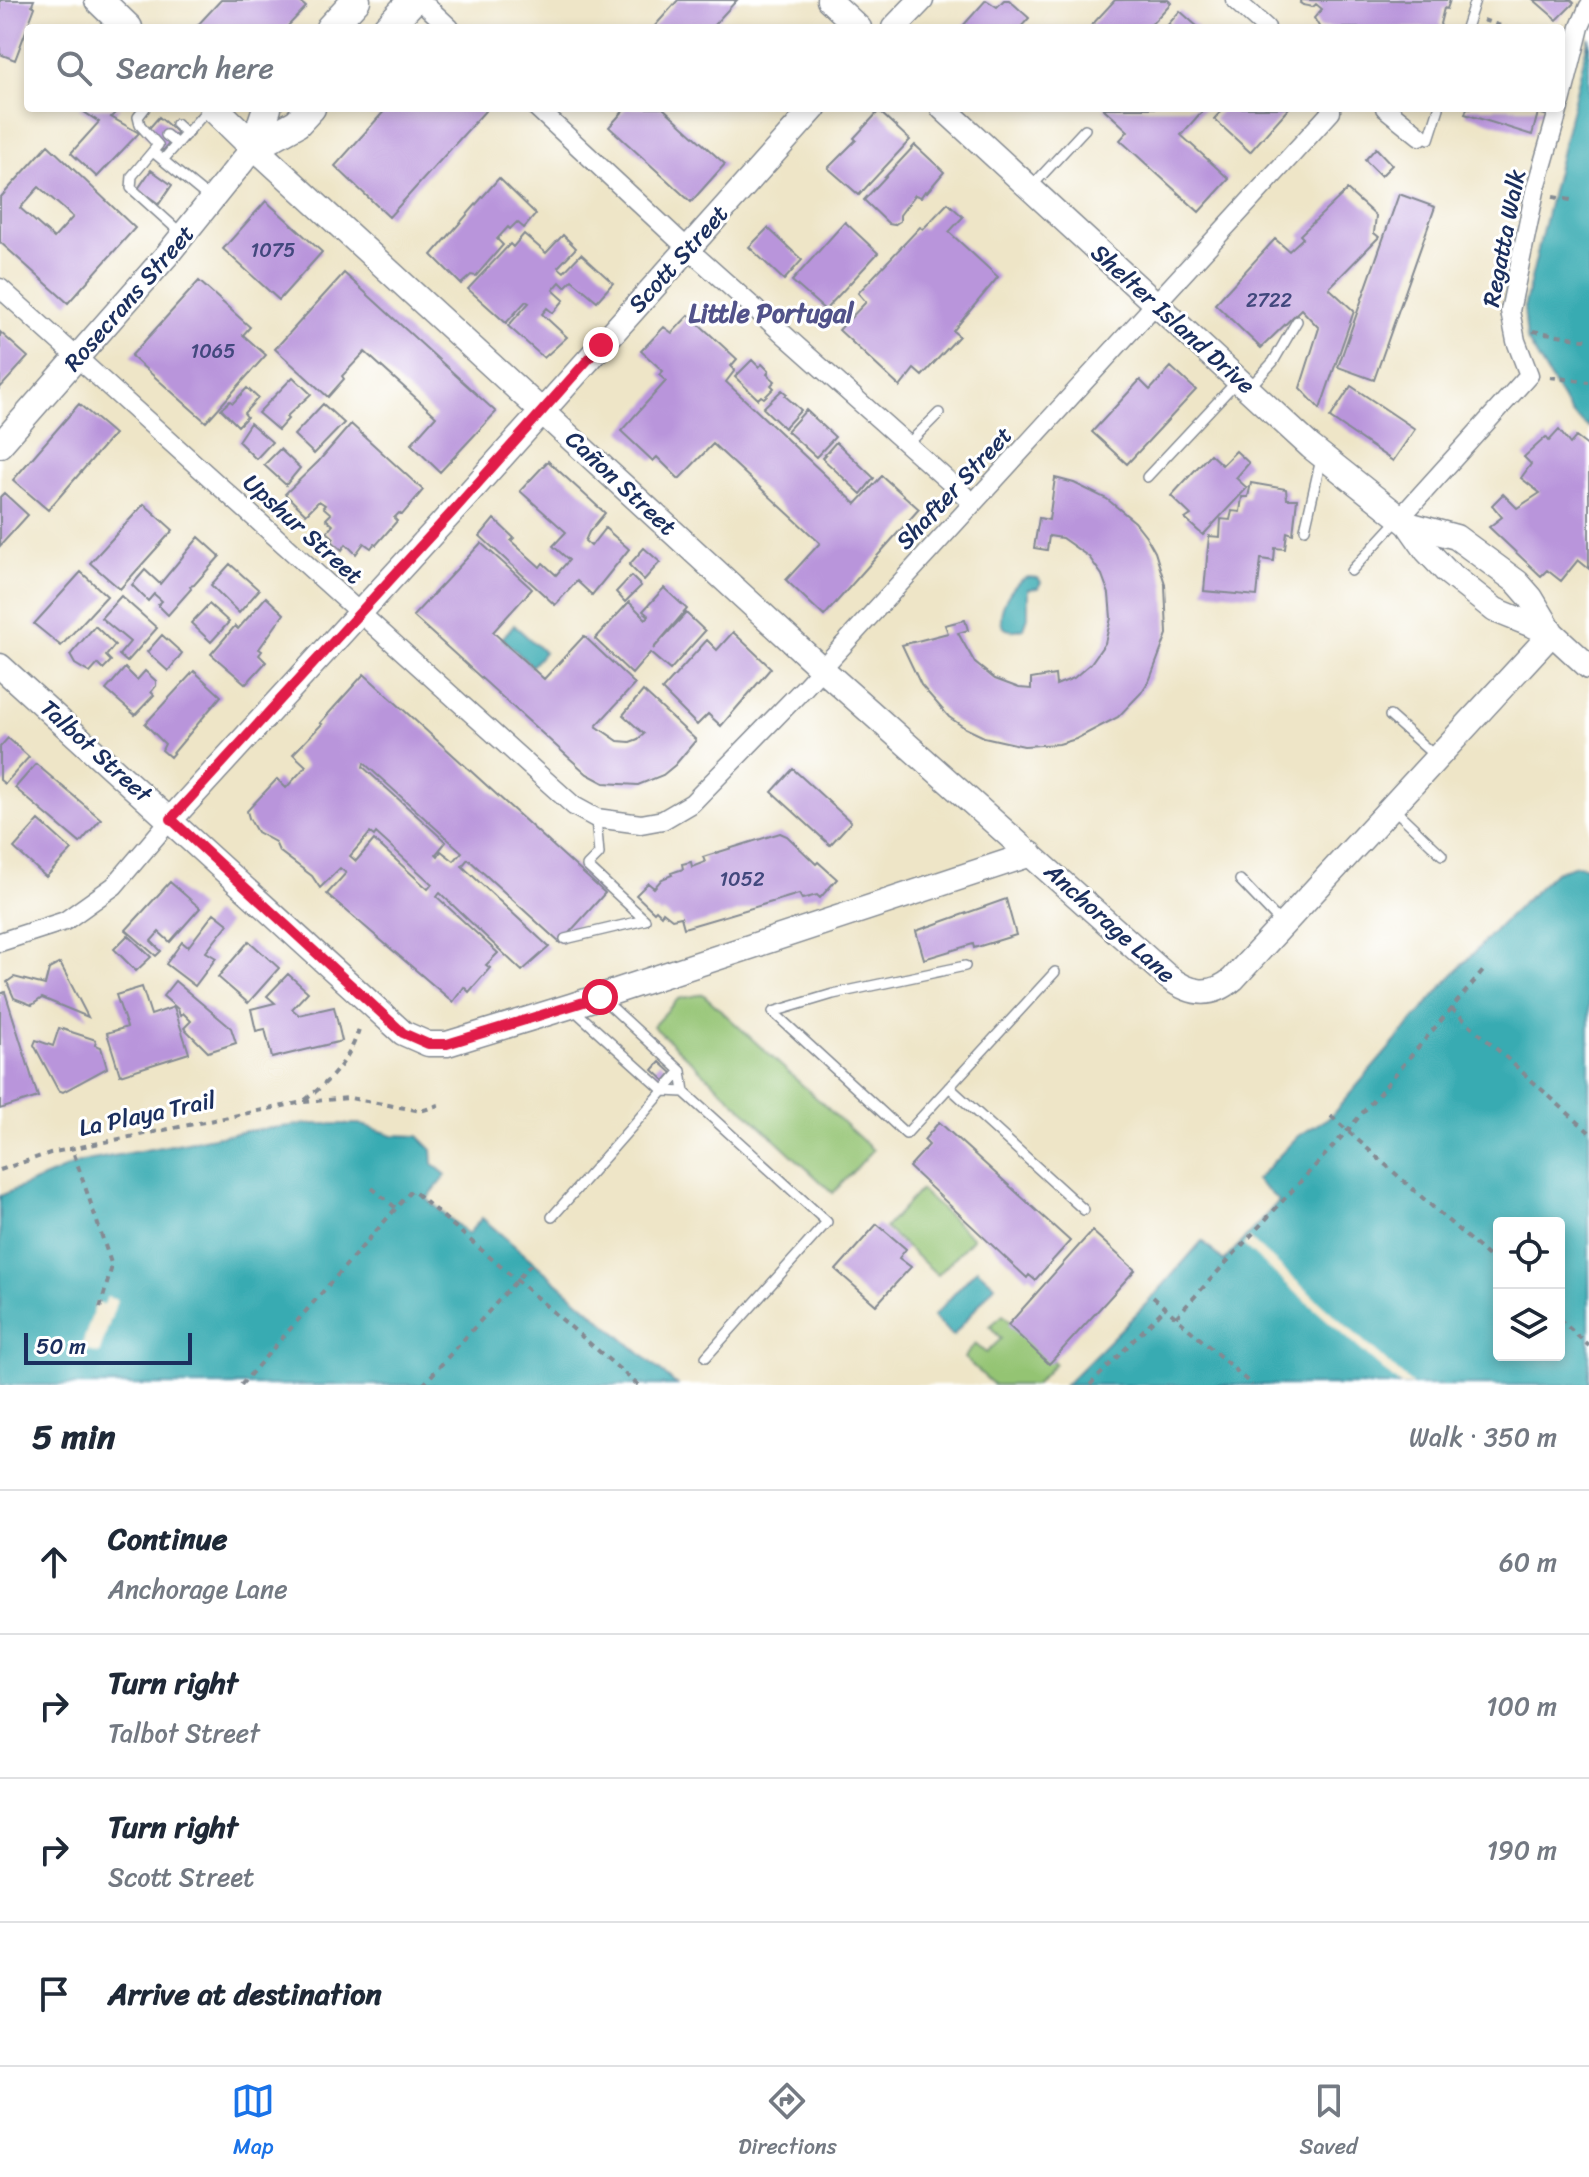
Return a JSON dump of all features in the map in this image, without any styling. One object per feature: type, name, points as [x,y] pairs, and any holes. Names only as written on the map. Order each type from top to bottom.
[{"type":"main road","points":[[99,0],[124,24]]},
{"type":"main road","points":[[334,24],[356,0]]},
{"type":"main road","points":[[391,24],[413,0]]},
{"type":"main road","name":"Cañon Street","points":[[216,112],[254,147]]},
{"type":"main road","name":"Rosecrans Street","points":[[254,147],[266,112]]},
{"type":"main road","name":"Rosecrans Street","points":[[254,147],[297,123],[307,112]]},
{"type":"street","points":[[420,0],[446,24]]},
{"type":"street","points":[[829,0],[855,24]]},
{"type":"street","points":[[898,24],[921,0]]},
{"type":"street","points":[[1235,0],[1262,24]]},
{"type":"street","points":[[1565,86],[1580,27],[1589,6]]},
{"type":"street","points":[[541,112],[687,248],[973,503]]},
{"type":"street","name":"Scott Street","points":[[0,942],[65,921],[114,886],[171,819],[810,112]]},
{"type":"street","name":"Shelter Island Drive","points":[[947,112],[1322,456],[1404,521],[1446,571],[1495,610],[1552,633]]},
{"type":"street","name":"Shafter Street","points":[[574,806],[596,818],[641,824],[663,820],[692,803],[805,687],[1331,112]]},
{"type":"street","points":[[1391,112],[1425,137]]},
{"type":"street","name":"Regatta Walk","points":[[1404,521],[1529,375],[1516,341],[1510,311],[1535,191],[1558,112]]},
{"type":"street","name":"Rosecrans Street","points":[[0,445],[184,235],[254,147]]},
{"type":"street","name":"Cañon Street","points":[[254,147],[821,668],[1031,854]]},
{"type":"street","name":"Upshur Street","points":[[0,288],[574,806]]},
{"type":"street","name":"Shelter Island Drive","points":[[1404,521],[1442,531],[1469,545],[1524,590],[1552,633],[1589,667]]},
{"type":"street","name":"Anchorage Lane","points":[[403,1033],[428,1044],[447,1044],[600,997],[1031,854],[1168,977],[1192,991],[1210,992],[1228,983],[1552,633]]},
{"type":"street","name":"Talbot Street","points":[[0,666],[403,1033]]},
{"type":"lane","points":[[1467,24],[1475,0]]},
{"type":"lane","points":[[163,160],[208,112]]},
{"type":"lane","points":[[1425,137],[1437,112]]},
{"type":"lane","points":[[144,113],[139,123],[157,143],[132,176],[131,188],[184,235]]},
{"type":"lane","points":[[176,124],[187,134]]},
{"type":"lane","points":[[1029,188],[1085,129]]},
{"type":"lane","points":[[166,135],[177,144]]},
{"type":"lane","points":[[153,152],[212,200]]},
{"type":"lane","points":[[1147,477],[1243,384],[1273,362],[1297,321]]},
{"type":"lane","points":[[907,445],[939,413]]},
{"type":"lane","points":[[1305,529],[1322,456]]},
{"type":"lane","points":[[1351,571],[1404,521]]},
{"type":"lane","points":[[1390,716],[1437,757]]},
{"type":"lane","points":[[1392,807],[1442,855]]},
{"type":"lane","points":[[565,939],[645,920],[587,866],[599,854],[596,818]]},
{"type":"lane","points":[[1240,880],[1283,924]]},
{"type":"lane","points":[[965,966],[846,991],[773,1012],[906,1134],[1055,972]]},
{"type":"lane","points":[[600,997],[681,1071],[684,1092]]},
{"type":"lane","points":[[571,1006],[664,1091],[684,1092],[827,1222],[706,1357]]},
{"type":"lane","points":[[552,1217],[681,1071]]},
{"type":"lane","points":[[949,1087],[1084,1210]]},
{"type":"path","points":[[1470,16],[1495,24]]},
{"type":"path","points":[[1550,196],[1576,201]]},
{"type":"path","points":[[1526,330],[1589,340]]},
{"type":"path","points":[[1550,377],[1589,382]]},
{"type":"path","points":[[1176,1317],[1347,1131],[1484,970]]},
{"type":"path","points":[[1451,1008],[1589,1132]]},
{"type":"path","points":[[303,1102],[336,1073],[353,1048],[359,1029]]},
{"type":"path","name":"La Playa Trail","points":[[0,1170],[65,1149],[303,1102],[350,1098],[421,1111],[439,1105]]},
{"type":"path","points":[[1331,1116],[1493,1261]]},
{"type":"path","points":[[74,1154],[112,1266],[99,1312]]},
{"type":"path","points":[[372,1188],[396,1208]]},
{"type":"path","points":[[241,1385],[412,1190],[638,1385]]},
{"type":"path","points":[[423,1385],[533,1262]]},
{"type":"path","points":[[1153,1297],[1252,1385]]},
{"type":"path","points":[[1090,1385],[1165,1308]]},
{"type":"path","points":[[1565,1324],[1589,1346]]},
{"type":"green space","points":[[703,994],[873,1150],[833,1193],[653,1026],[678,999]]},
{"type":"green space","points":[[920,1190],[973,1238],[938,1275],[885,1228]]},
{"type":"green space","points":[[1003,1315],[1055,1363],[1035,1385],[994,1385],[964,1358],[975,1344],[986,1353],[1001,1339],[990,1326]]},
{"type":"water","points":[[1589,37],[1589,428],[1571,413],[1527,340],[1524,308]]},
{"type":"water","points":[[1029,577],[1038,578],[1041,582],[1038,588],[1028,589],[1028,617],[1024,628],[1011,630],[1004,627],[1002,610],[1013,589]]},
{"type":"water","points":[[514,625],[544,652],[532,666],[502,638]]},
{"type":"water","points":[[1577,865],[1589,867],[1589,1385],[1065,1385],[1153,1297],[1202,1241],[1224,1261],[1279,1201],[1256,1180],[1298,1136],[1331,1116],[1449,979],[1555,872]]},
{"type":"water","points":[[308,1124],[359,1124],[393,1135],[418,1136],[432,1150],[433,1164],[446,1175],[427,1199],[468,1234],[482,1218],[677,1385],[0,1385],[0,1196],[81,1162],[246,1131]]},
{"type":"water","points":[[977,1269],[995,1285],[953,1336],[933,1317]]},
{"type":"pier","points":[[1249,1238],[1413,1385],[1400,1385],[1243,1245]]},
{"type":"pier","points":[[107,1297],[117,1300],[99,1354],[81,1348],[96,1303],[104,1305]]},
{"type":"building","points":[[0,0],[34,0],[32,5],[35,7],[29,24],[24,24],[24,36],[15,60],[0,54]]},
{"type":"building","points":[[221,0],[298,0],[306,7],[290,24],[199,24]]},
{"type":"building","points":[[678,0],[737,0],[715,24],[657,24]]},
{"type":"building","points":[[986,0],[997,7],[1004,0],[1009,0],[1029,18],[1024,24],[965,24]]},
{"type":"building","points":[[1115,0],[1168,0],[1171,3],[1152,24],[1093,24]]},
{"type":"building","points":[[1302,0],[1450,0],[1447,9],[1444,8],[1440,24],[1318,24],[1314,18],[1322,9],[1316,4],[1313,7],[1300,3]]},
{"type":"building","points":[[1534,0],[1571,0],[1574,3],[1557,20]]},
{"type":"building","points":[[1180,11],[1195,24],[1169,24]]},
{"type":"building","points":[[84,112],[116,112],[111,117],[139,133],[97,177],[71,153],[99,122]]},
{"type":"building","points":[[383,112],[484,112],[389,217],[335,166]]},
{"type":"building","points":[[622,112],[667,112],[725,164],[691,202],[609,127]]},
{"type":"building","points":[[880,112],[910,140],[859,195],[828,168],[856,140],[854,138]]},
{"type":"building","points":[[1107,112],[1201,112],[1181,135],[1229,179],[1199,212],[1120,140],[1128,131]]},
{"type":"building","points":[[1220,112],[1285,112],[1250,152],[1214,119]]},
{"type":"building","points":[[1546,112],[1545,115],[1538,113],[1532,135],[1465,114]]},
{"type":"building","points":[[159,117],[178,133],[163,151],[144,134]]},
{"type":"building","points":[[48,145],[135,228],[68,303],[0,242],[0,198]],"holes":[[[39,187],[73,217],[54,238],[20,208]]]},
{"type":"building","points":[[915,145],[944,172],[921,197],[915,195],[900,215],[900,221],[889,224],[864,200]]},
{"type":"building","points":[[1376,148],[1392,165],[1381,176],[1365,160]]},
{"type":"building","points":[[151,170],[172,185],[159,204],[138,189]]},
{"type":"building","points":[[499,178],[536,214],[524,228],[517,222],[510,229],[508,227],[497,239],[503,245],[476,276],[471,275],[461,284],[432,255]]},
{"type":"building","points":[[1347,190],[1376,216],[1374,233],[1379,237],[1329,288],[1354,311],[1320,409],[1300,388],[1319,328],[1301,309],[1261,348],[1215,304],[1275,239],[1289,251],[1303,238],[1300,235]]},
{"type":"building","points":[[1399,194],[1435,207],[1374,380],[1338,367]]},
{"type":"building","points":[[266,201],[322,252],[279,300],[223,249]]},
{"type":"building","points":[[948,203],[963,217],[949,232],[998,277],[953,331],[959,336],[922,376],[914,369],[900,387],[839,330],[866,302],[858,293],[920,227],[923,229]]},
{"type":"building","points":[[845,222],[878,253],[825,310],[792,281]]},
{"type":"building","points":[[768,228],[802,260],[784,280],[749,247]]},
{"type":"building","points":[[524,234],[546,253],[563,235],[576,248],[558,267],[564,272],[581,254],[613,283],[597,301],[572,280],[565,287],[560,282],[553,290],[564,300],[553,313],[547,308],[542,314],[567,337],[544,358],[508,326],[529,303],[526,301],[506,323],[468,289],[510,244],[513,247]]},
{"type":"building","points":[[344,273],[496,412],[440,472],[411,444],[436,416],[365,352],[342,376],[344,379],[328,397],[275,349]]},
{"type":"building","points":[[199,281],[250,327],[243,335],[266,355],[206,422],[131,356]]},
{"type":"building","points":[[689,315],[737,359],[731,366],[735,370],[726,382],[856,504],[882,476],[919,509],[824,616],[786,580],[820,543],[713,444],[679,479],[657,457],[653,461],[621,431],[666,381],[659,375],[663,371],[641,351],[664,327],[672,333]]},
{"type":"building","points":[[0,332],[28,357],[0,388]]},
{"type":"building","points":[[752,360],[759,367],[762,364],[775,381],[771,385],[774,388],[764,398],[761,396],[758,399],[735,377]]},
{"type":"building","points":[[1171,367],[1196,390],[1127,464],[1092,432],[1140,380],[1150,390]]},
{"type":"building","points":[[293,377],[311,394],[286,417],[288,419],[278,430],[258,413]]},
{"type":"building","points":[[1351,386],[1415,429],[1393,461],[1330,418]]},
{"type":"building","points":[[247,388],[258,398],[244,413],[247,417],[238,426],[221,409],[230,401],[233,403]]},
{"type":"building","points":[[782,390],[801,410],[784,428],[763,408]]},
{"type":"building","points":[[79,404],[114,434],[48,510],[13,480]]},
{"type":"building","points":[[323,404],[344,423],[314,454],[294,435]]},
{"type":"building","points":[[806,410],[835,437],[816,457],[787,431]]},
{"type":"building","points":[[250,423],[272,442],[256,459],[238,441]]},
{"type":"building","points":[[351,424],[423,490],[402,515],[399,513],[394,518],[397,521],[376,545],[371,548],[364,543],[356,554],[346,544],[342,550],[332,541],[334,538],[327,532],[333,525],[326,519],[331,514],[323,507],[325,505],[319,501],[306,514],[285,494]]},
{"type":"building","points":[[1559,430],[1570,444],[1576,437],[1589,447],[1589,569],[1578,560],[1561,581],[1547,570],[1541,576],[1489,527],[1502,517],[1492,505],[1503,494],[1517,508],[1540,493],[1521,478],[1531,464],[1524,457],[1546,437],[1549,441]]},
{"type":"building","points":[[836,442],[874,478],[861,494],[822,458]]},
{"type":"building","points":[[280,449],[300,468],[286,485],[264,465]]},
{"type":"building","points":[[1236,451],[1249,463],[1236,478],[1247,488],[1203,535],[1185,519],[1191,515],[1171,496],[1210,454],[1222,465]]},
{"type":"building","points":[[548,461],[605,513],[585,541],[591,546],[605,528],[629,549],[592,595],[577,581],[555,605],[480,536],[494,519],[514,538],[511,541],[540,567],[543,563],[556,575],[569,560],[553,546],[566,532],[520,491]]},
{"type":"building","points":[[1055,478],[1074,483],[1107,499],[1135,522],[1146,536],[1155,552],[1165,584],[1167,634],[1150,679],[1118,717],[1076,739],[1059,744],[1024,746],[984,737],[949,717],[921,685],[902,645],[948,633],[945,625],[965,620],[968,630],[958,633],[975,663],[995,679],[1019,688],[1031,689],[1031,679],[1055,675],[1056,685],[1074,678],[1091,663],[1105,643],[1111,618],[1109,594],[1102,575],[1089,557],[1062,538],[1049,536],[1047,550],[1034,548],[1039,518],[1049,520]]},
{"type":"building","points":[[1251,483],[1286,489],[1287,499],[1297,499],[1293,534],[1287,532],[1285,549],[1275,548],[1274,561],[1261,559],[1257,596],[1204,591],[1209,536],[1220,537],[1221,519],[1230,520],[1232,511],[1240,512],[1242,497],[1248,497]]},
{"type":"building","points":[[4,493],[28,515],[0,546],[0,497]]},
{"type":"building","points":[[144,504],[173,530],[120,589],[90,563]]},
{"type":"building","points":[[199,537],[220,556],[190,586],[191,589],[168,615],[158,605],[162,601],[154,594],[148,601],[132,585],[145,570],[160,584]]},
{"type":"building","points":[[481,543],[532,589],[493,632],[544,679],[584,636],[635,684],[596,726],[618,741],[638,739],[644,734],[623,715],[643,691],[696,740],[663,775],[638,785],[604,783],[587,774],[413,616]]},
{"type":"building","points":[[644,548],[660,562],[644,580],[629,565]]},
{"type":"building","points":[[230,564],[259,590],[239,613],[211,585]]},
{"type":"building","points":[[81,572],[107,596],[61,646],[34,624]]},
{"type":"building","points":[[631,576],[641,586],[625,602],[616,592]]},
{"type":"building","points":[[664,588],[687,609],[653,649],[686,613],[705,631],[670,670],[650,653],[632,674],[595,639],[629,602],[646,619],[649,616],[643,611]]},
{"type":"building","points":[[121,596],[157,628],[127,662],[119,655],[130,642],[101,618]]},
{"type":"building","points":[[266,597],[284,614],[259,649],[262,651],[259,655],[266,662],[246,684],[211,654]]},
{"type":"building","points":[[209,604],[229,622],[211,642],[191,623]]},
{"type":"building","points":[[95,626],[115,645],[106,656],[111,661],[103,669],[98,664],[90,673],[75,664],[70,655]]},
{"type":"building","points":[[733,632],[771,668],[721,726],[708,714],[697,725],[662,690],[707,640],[717,650]]},
{"type":"building","points":[[162,635],[182,653],[168,671],[147,652]]},
{"type":"building","points":[[125,668],[137,680],[145,671],[156,681],[151,692],[154,695],[135,715],[106,690]]},
{"type":"building","points":[[194,671],[221,696],[170,757],[162,750],[165,744],[145,724]]},
{"type":"building","points":[[364,674],[605,893],[560,943],[468,859],[462,866],[549,947],[522,971],[440,893],[437,897],[498,953],[486,965],[490,968],[469,992],[464,987],[453,1002],[327,894],[346,873],[340,868],[320,888],[312,876],[279,851],[275,842],[257,832],[249,818],[247,811],[277,779],[286,788],[306,766],[293,754]],"holes":[[[364,763],[462,852],[454,861],[441,851],[438,856],[436,854],[446,842],[363,767]],[[370,833],[374,836],[376,833],[432,884],[428,889],[374,840],[356,861],[350,856]]]},
{"type":"building","points":[[8,738],[29,757],[5,784],[0,780],[0,747]]},
{"type":"building","points":[[36,764],[101,819],[80,843],[15,788]]},
{"type":"building","points":[[793,769],[851,822],[830,845],[772,792]]},
{"type":"building","points":[[39,820],[72,850],[46,877],[14,848]]},
{"type":"building","points":[[780,833],[837,879],[820,898],[817,895],[802,899],[799,894],[684,928],[681,917],[672,919],[663,912],[661,915],[656,910],[654,912],[636,895],[648,883],[654,888],[671,873],[683,869],[682,864],[691,862],[692,867],[705,862],[703,857]]},
{"type":"building","points":[[170,882],[200,908],[170,942],[159,932],[151,941],[161,951],[156,956],[126,930]]},
{"type":"building","points":[[1006,899],[1016,935],[924,959],[916,931]]},
{"type":"building","points":[[214,913],[228,924],[206,952],[216,958],[195,986],[166,964],[182,942],[188,947]]},
{"type":"building","points":[[128,935],[151,957],[136,971],[114,949]]},
{"type":"building","points":[[249,941],[279,968],[248,1003],[218,977]]},
{"type":"building","points":[[60,963],[88,1017],[42,998],[32,1005],[14,998],[7,982],[14,977],[45,985],[49,969]]},
{"type":"building","points":[[288,974],[308,992],[292,1009],[299,1015],[334,1007],[342,1041],[272,1058],[265,1029],[256,1031],[251,1009],[275,1003],[267,996]]},
{"type":"building","points":[[175,981],[231,1028],[236,1043],[208,1052],[184,1028],[191,1021],[183,1013],[180,1016],[178,1009],[163,996]]},
{"type":"building","points":[[142,987],[151,1015],[174,1007],[189,1053],[120,1075],[107,1033],[127,1027],[116,995]]},
{"type":"building","points":[[5,992],[38,1097],[0,1109],[0,994]]},
{"type":"building","points":[[59,1028],[96,1040],[95,1045],[101,1047],[107,1068],[63,1092],[58,1090],[34,1045],[36,1040],[53,1046]]},
{"type":"building","points":[[660,1062],[672,1073],[665,1081],[653,1070]]},
{"type":"building","points":[[939,1122],[1070,1241],[1035,1280],[1029,1275],[1027,1278],[909,1167],[929,1145],[924,1140]]},
{"type":"building","points":[[877,1224],[906,1249],[899,1258],[911,1267],[876,1305],[836,1270]]},
{"type":"building","points":[[1092,1231],[1135,1270],[1049,1364],[1008,1325]]},
{"type":"district","name":"Little Portugal","points":[[771,313]]},
{"type":"route","points":[[600,997],[447,1044],[422,1043],[403,1033],[171,819],[601,345]]}]
